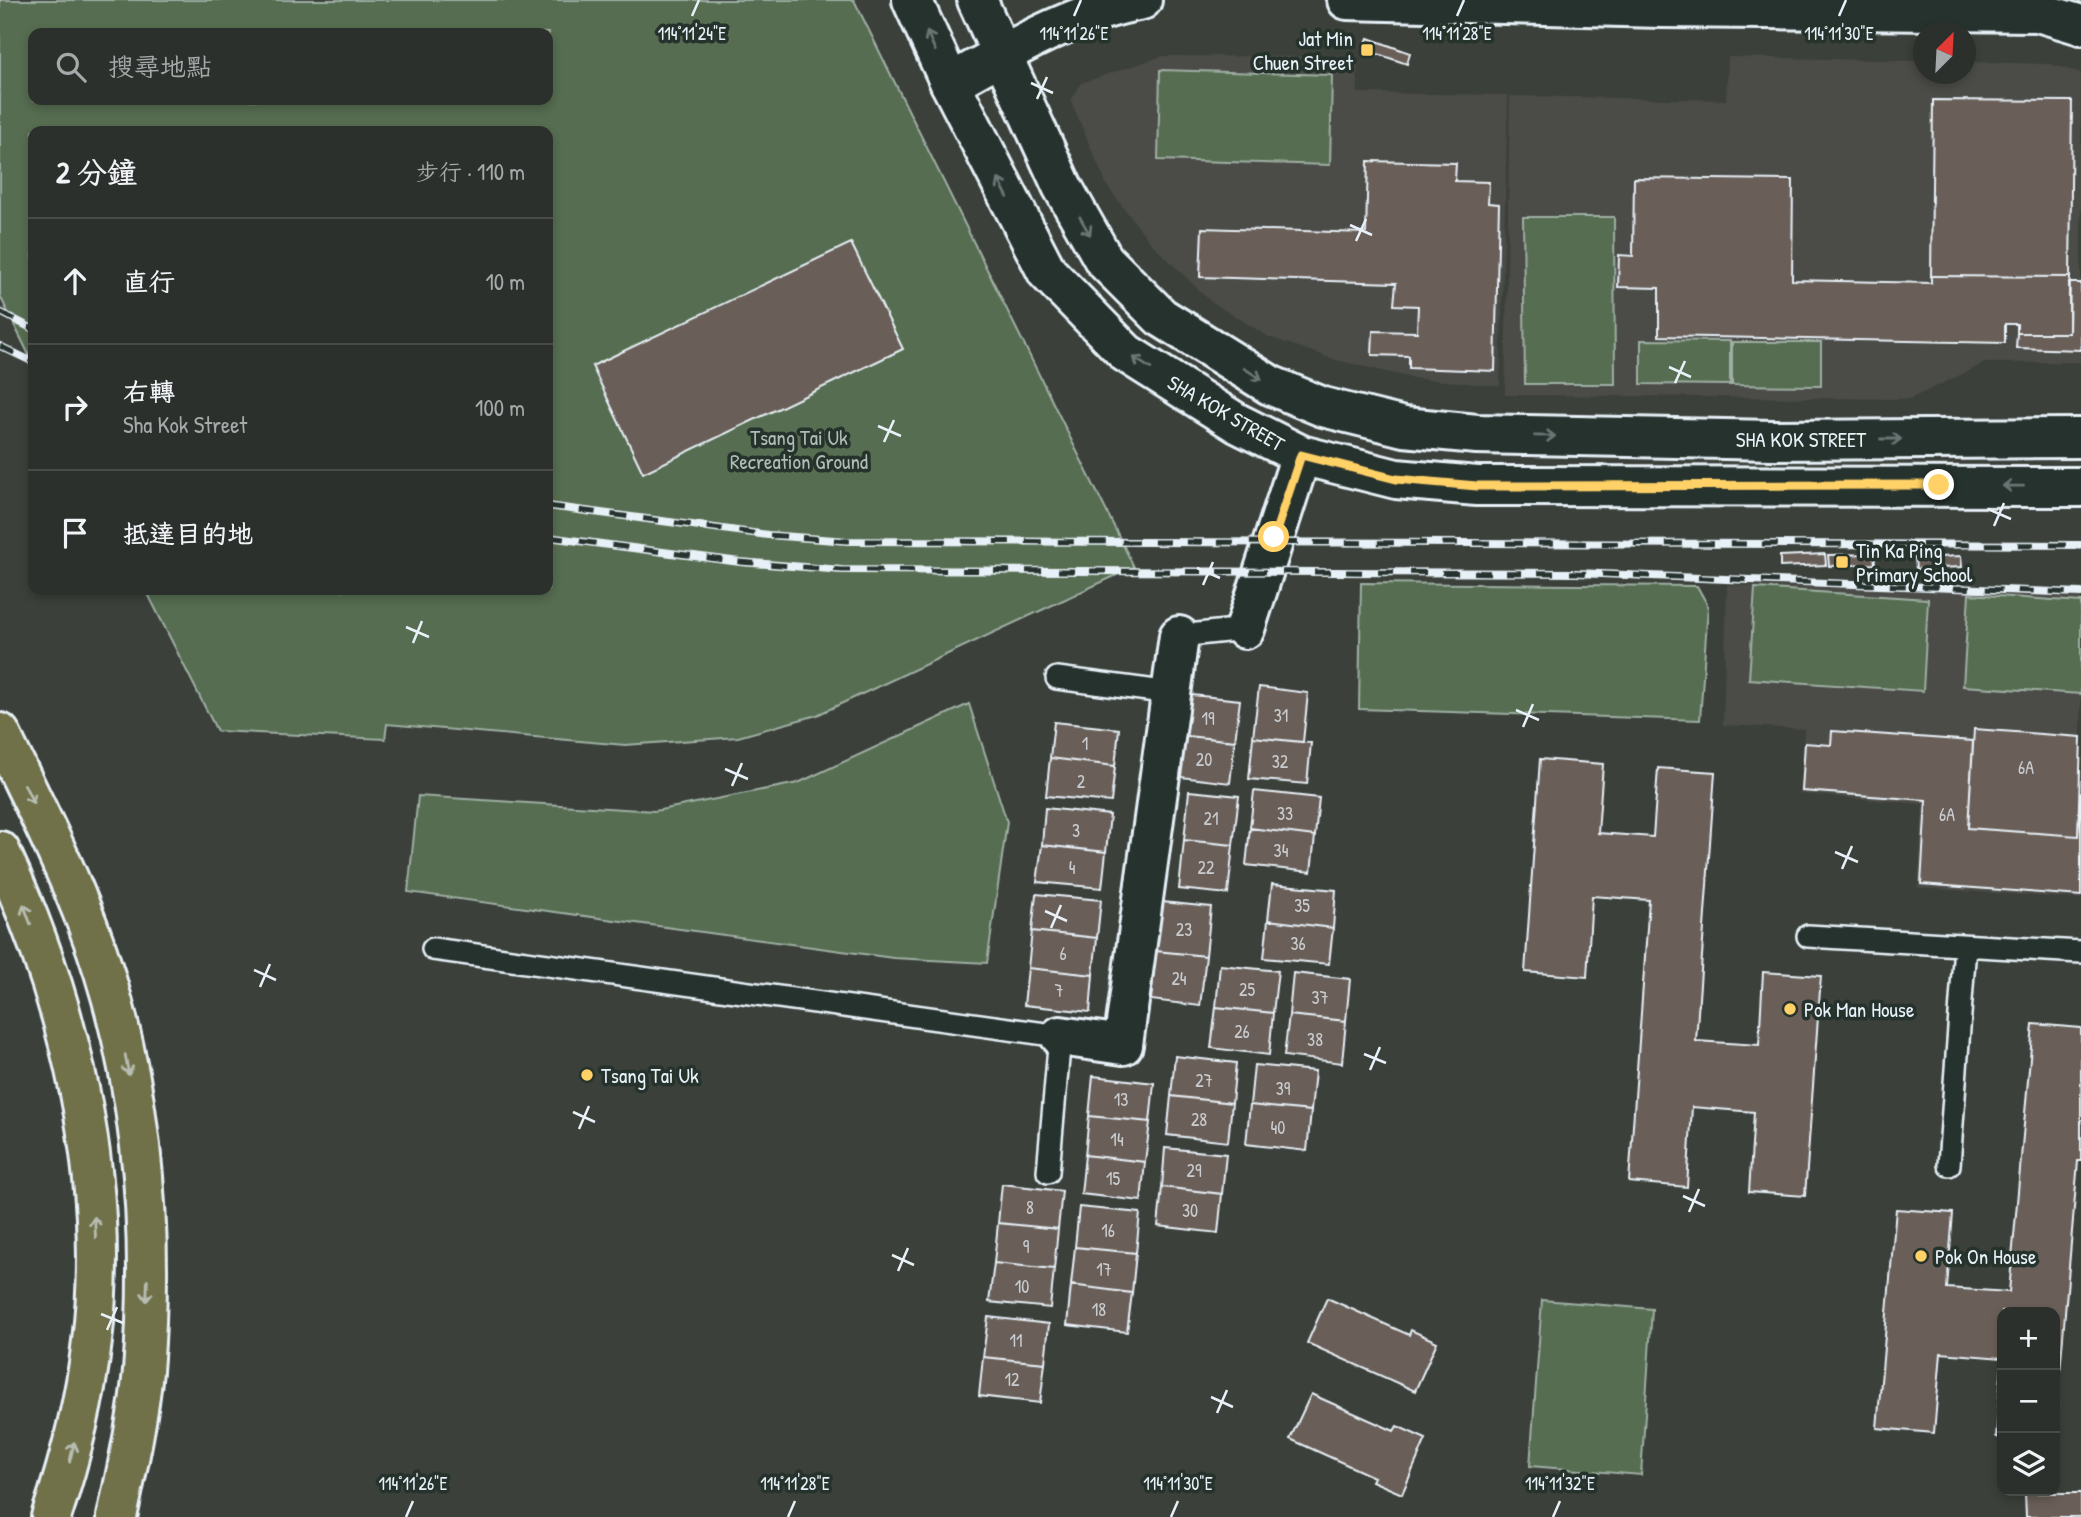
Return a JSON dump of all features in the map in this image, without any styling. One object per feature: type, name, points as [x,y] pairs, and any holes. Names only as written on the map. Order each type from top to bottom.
[{"type":"main road","name":"SHA KOK STREET","points":[[912,0],[950,83],[1047,272],[1126,353],[1237,423],[1301,455],[1396,479],[1477,486],[2081,487]]},
{"type":"main road","name":"SHA KOK STREET","points":[[977,0],[1062,186],[1104,260],[1161,317],[1270,384],[1322,407],[1404,427],[1477,435],[1774,440],[2081,438]]},
{"type":"main road","points":[[950,83],[1002,55],[1107,6],[1142,0]]},
{"type":"main road","points":[[1347,0],[1662,8],[2038,12],[2081,25]]},
{"type":"main road","points":[[1245,629],[1301,455]]},
{"type":"main road","points":[[1060,1036],[1124,1045],[1179,636]]},
{"type":"main road","points":[[0,733],[89,927],[114,1010],[136,1120],[145,1202],[147,1284],[142,1372],[117,1517]]},
{"type":"main road","points":[[0,851],[19,892],[51,978],[75,1079],[94,1207],[97,1251],[92,1343],[69,1462],[51,1517]]},
{"type":"lane","points":[[1179,636],[1245,629]]},
{"type":"lane","points":[[1057,678],[1171,693]]},
{"type":"lane","points":[[1808,936],[2081,951]]},
{"type":"lane","points":[[1949,1165],[1965,946]]},
{"type":"lane","points":[[433,949],[1060,1036],[1048,1172]]},
{"type":"shaded area","points":[[1163,56],[1357,57],[1358,93],[1508,95],[1500,386],[1412,378],[1336,360],[1269,337],[1210,301],[1150,242],[1107,186],[1071,101],[1081,83]]},
{"type":"shaded area","points":[[1728,57],[1913,61],[1913,84],[1976,84],[1976,62],[2050,64],[2081,73],[2081,362],[1985,363],[1910,399],[1505,395],[1510,96],[1726,100]]},
{"type":"shaded area","points":[[1727,585],[2081,595],[2081,899],[1918,888],[1923,804],[1800,794],[1804,729],[1723,725]]},
{"type":"green space","name":"Tsang Tai Uk Recreation Ground","points":[[0,0],[854,0],[1134,567],[817,715],[738,737],[625,745],[387,724],[385,739],[217,731],[149,595],[553,595],[553,126],[28,126],[28,353],[0,296]]},
{"type":"green space","points":[[1160,70],[1332,75],[1330,165],[1158,160]]},
{"type":"green space","points":[[1523,217],[1614,217],[1615,384],[1525,384]]},
{"type":"green space","points":[[1641,340],[1730,341],[1730,385],[1641,384]]},
{"type":"green space","points":[[1732,342],[1821,342],[1821,386],[1732,385]]},
{"type":"green space","points":[[1361,583],[1697,586],[1708,606],[1700,720],[1359,709]]},
{"type":"green space","points":[[1755,588],[1928,599],[1923,691],[1749,679]]},
{"type":"green space","points":[[1969,594],[2081,602],[2081,694],[1963,686]]},
{"type":"green space","points":[[969,704],[1007,822],[987,963],[893,958],[408,892],[418,796],[655,811],[798,783]]},
{"type":"green space","points":[[1542,1300],[1652,1309],[1641,1475],[1530,1466]]},
{"type":"building","points":[[1368,38],[1410,53],[1407,64],[1363,49]]},
{"type":"building","points":[[1933,100],[2072,101],[2070,277],[1931,276]]},
{"type":"building","points":[[1368,161],[1456,163],[1455,181],[1489,182],[1488,203],[1499,204],[1495,371],[1409,368],[1409,356],[1372,355],[1373,331],[1417,332],[1418,306],[1394,305],[1396,283],[1200,277],[1202,228],[1366,233]]},
{"type":"building","points":[[1634,178],[1793,180],[1792,280],[1931,283],[1931,276],[2070,277],[2069,333],[2017,333],[2017,324],[2005,324],[2005,343],[1659,336],[1659,288],[1618,287],[1619,255],[1633,256]]},
{"type":"building","points":[[851,243],[903,349],[643,473],[592,366]]},
{"type":"building","points":[[2069,283],[2081,283],[2081,350],[2016,348],[2017,333],[2069,333]]},
{"type":"building","points":[[1825,554],[1826,565],[1780,567],[1780,556]]},
{"type":"building","points":[[1874,554],[1875,564],[1829,566],[1828,555]]},
{"type":"building","points":[[1961,556],[1962,567],[1916,569],[1915,558]]},
{"type":"building","points":[[1259,687],[1308,693],[1303,742],[1253,737]]},
{"type":"building","points":[[1182,694],[1240,700],[1235,741],[1177,735]]},
{"type":"building","points":[[1054,722],[1119,729],[1115,766],[1050,758]]},
{"type":"building","points":[[1974,729],[2081,737],[2078,836],[1968,828]]},
{"type":"building","points":[[1832,731],[1973,741],[1968,828],[2078,836],[2081,792],[2081,896],[1921,884],[1926,800],[1802,791],[1805,743],[1831,745]]},
{"type":"building","points":[[1177,735],[1235,741],[1230,783],[1172,776]]},
{"type":"building","points":[[1253,737],[1311,743],[1307,784],[1249,779]]},
{"type":"building","points":[[1050,758],[1115,766],[1111,802],[1046,796]]},
{"type":"building","name":"Pok Man House","points":[[1540,759],[1603,764],[1598,833],[1653,837],[1658,768],[1715,772],[1696,1041],[1759,1045],[1763,972],[1821,976],[1805,1196],[1749,1192],[1754,1112],[1692,1107],[1687,1187],[1629,1182],[1649,900],[1592,896],[1587,977],[1525,972]]},
{"type":"building","points":[[1189,791],[1239,796],[1233,845],[1184,840]]},
{"type":"building","points":[[1254,791],[1319,798],[1315,836],[1250,828]]},
{"type":"building","points":[[1045,808],[1110,815],[1106,852],[1042,845]]},
{"type":"building","points":[[1250,828],[1315,836],[1311,872],[1246,865]]},
{"type":"building","points":[[1184,840],[1233,845],[1228,894],[1179,889]]},
{"type":"building","points":[[1042,845],[1106,852],[1102,888],[1037,882]]},
{"type":"building","points":[[1272,884],[1336,890],[1333,928],[1268,920]]},
{"type":"building","points":[[1036,894],[1101,900],[1097,938],[1032,931]]},
{"type":"building","points":[[1162,902],[1211,907],[1206,956],[1156,951]]},
{"type":"building","points":[[1268,920],[1333,928],[1329,964],[1264,958]]},
{"type":"building","points":[[1032,931],[1097,938],[1093,975],[1028,968]]},
{"type":"building","points":[[1156,951],[1206,956],[1200,1006],[1151,1000]]},
{"type":"building","points":[[1220,965],[1278,971],[1273,1013],[1216,1007]]},
{"type":"building","points":[[1028,968],[1093,975],[1090,1012],[1024,1005]]},
{"type":"building","points":[[1293,973],[1350,979],[1346,1021],[1289,1015]]},
{"type":"building","points":[[1216,1007],[1273,1013],[1269,1055],[1211,1048]]},
{"type":"building","points":[[1289,1015],[1346,1021],[1342,1063],[1284,1056]]},
{"type":"building","name":"Pok On House","points":[[2033,1024],[2081,1028],[2081,1161],[2078,1161],[2060,1372],[2060,1307],[1997,1307],[1997,1358],[1941,1353],[1934,1433],[1877,1428],[1896,1209],[1953,1213],[1947,1288],[2009,1292]]},
{"type":"building","points":[[1175,1056],[1236,1063],[1232,1103],[1171,1096]]},
{"type":"building","points":[[1254,1065],[1315,1071],[1311,1111],[1250,1105]]},
{"type":"building","points":[[1093,1076],[1154,1083],[1150,1122],[1089,1116]]},
{"type":"building","points":[[1171,1096],[1232,1103],[1228,1142],[1167,1135]]},
{"type":"building","points":[[1250,1105],[1311,1111],[1307,1151],[1246,1144]]},
{"type":"building","points":[[1089,1116],[1150,1122],[1145,1162],[1085,1155]]},
{"type":"building","points":[[1165,1148],[1226,1154],[1222,1194],[1162,1187]]},
{"type":"building","points":[[1085,1155],[1145,1162],[1141,1201],[1081,1194]]},
{"type":"building","points":[[1002,1184],[1062,1191],[1058,1229],[998,1223]]},
{"type":"building","points":[[1162,1187],[1222,1194],[1218,1233],[1158,1226]]},
{"type":"building","points":[[1079,1207],[1140,1213],[1136,1253],[1075,1247]]},
{"type":"building","points":[[998,1223],[1058,1229],[1054,1269],[994,1263]]},
{"type":"building","points":[[1075,1247],[1136,1253],[1132,1293],[1071,1285]]},
{"type":"building","points":[[994,1263],[1054,1269],[1050,1308],[989,1302]]},
{"type":"building","points":[[1071,1285],[1132,1293],[1127,1332],[1067,1325]]},
{"type":"building","points":[[1327,1298],[1409,1335],[1411,1330],[1437,1342],[1415,1391],[1307,1343]]},
{"type":"building","points":[[988,1317],[1049,1324],[1045,1363],[983,1357]]},
{"type":"building","points":[[983,1357],[1045,1363],[1040,1403],[979,1396]]},
{"type":"building","points":[[1311,1394],[1394,1431],[1397,1426],[1426,1439],[1402,1494],[1372,1481],[1374,1477],[1290,1439]]},
{"type":"building","points":[[2081,1493],[2081,1517],[2026,1517],[2025,1496]]},
{"type":"railway","points":[[0,312],[28,326]]},
{"type":"railway","points":[[0,346],[28,360]]},
{"type":"railway","points":[[553,507],[768,535],[848,541],[2081,545]]},
{"type":"railway","points":[[553,538],[740,562],[842,570],[1576,573],[2081,593]]},
{"type":"place","name":"Jat Min Chuen Street","points":[[1367,50]]},
{"type":"place","name":"Tin Ka Ping Primary School","points":[[1842,562]]},
{"type":"place","name":"Pok Man House","points":[[1790,1009]]},
{"type":"place","name":"Tsang Tai Uk","points":[[587,1075]]},
{"type":"place","name":"Pok On House","points":[[1921,1256]]},
{"type":"route","points":[[1274,537],[1301,455],[1396,479],[1477,486],[1939,485]]}]
